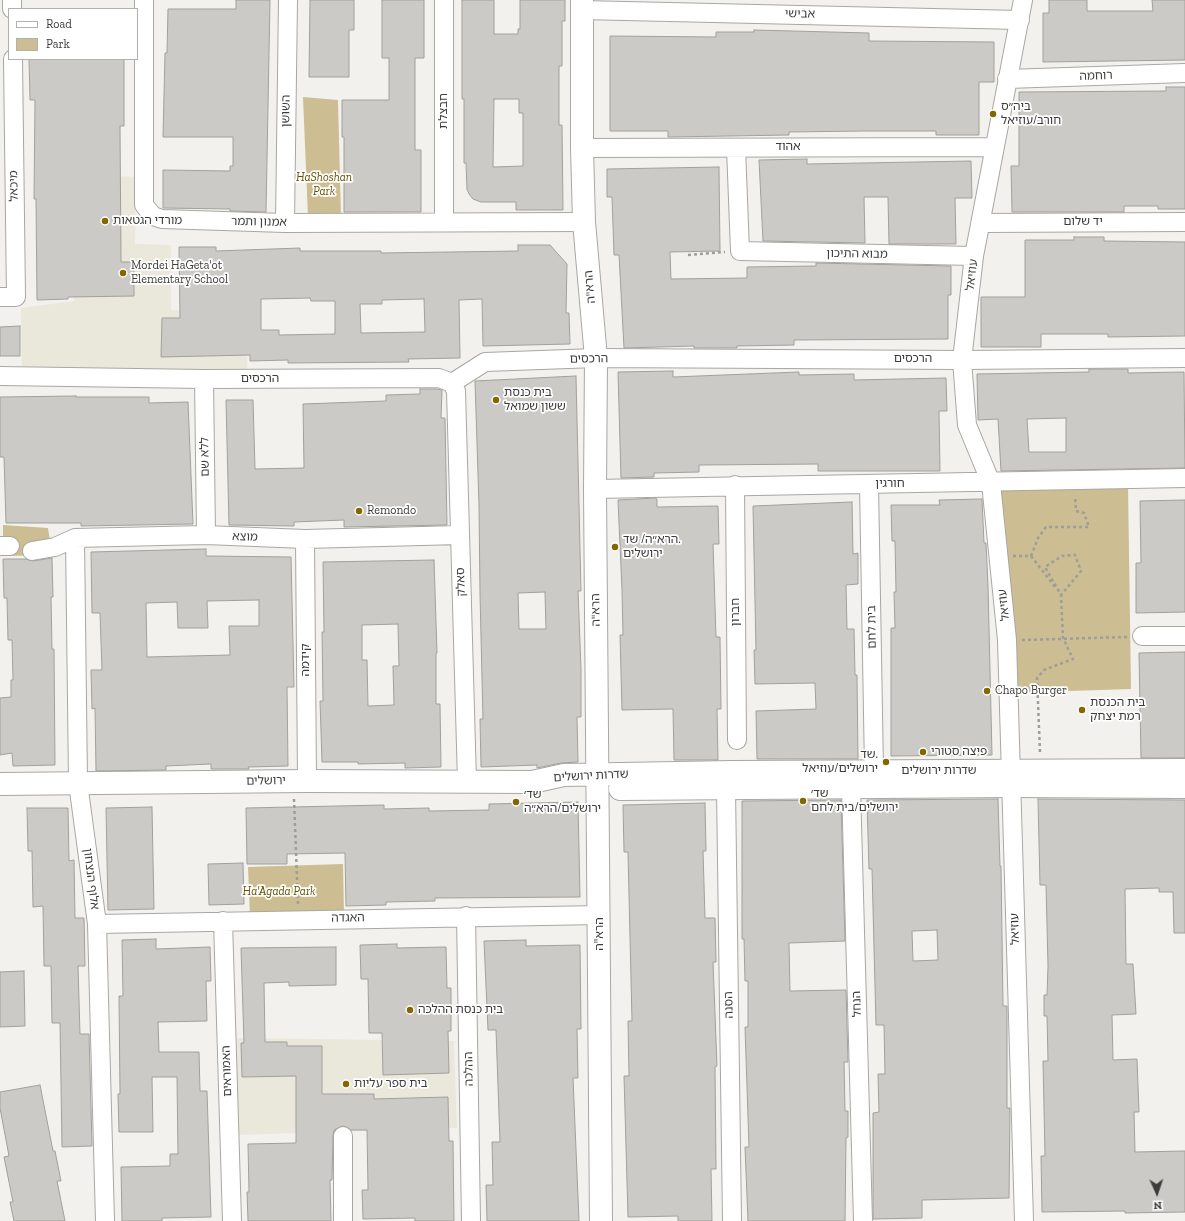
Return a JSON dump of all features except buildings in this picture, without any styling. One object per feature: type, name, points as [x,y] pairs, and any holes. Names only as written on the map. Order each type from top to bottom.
[{"type":"street","name":"אמנון ותמר","points":[[144,0],[140,37],[144,205],[153,216],[162,219],[285,223],[584,222]]},
{"type":"street","name":"השושן","points":[[285,223],[288,0]]},
{"type":"street","name":"חבצלת","points":[[444,0],[444,222]]},
{"type":"street","name":"עוזיאל","points":[[1023,0],[994,146],[982,223],[974,256],[962,360],[967,426],[991,483],[1007,640],[1024,1221]]},
{"type":"street","name":"אבישי","points":[[581,5],[679,6],[1020,20]]},
{"type":"street","name":"הרא\"ה","points":[[581,5],[584,222],[596,358],[595,489],[600,915],[601,1221]]},
{"type":"street","name":"מיכאל","points":[[0,297],[16,297],[12,60]]},
{"type":"street","name":"רוחמה","points":[[1007,79],[1185,73]]},
{"type":"street","name":"אהוד","points":[[582,148],[994,146]]},
{"type":"street","points":[[736,148],[740,251]]},
{"type":"street","name":"יד שלום","points":[[982,223],[1185,222]]},
{"type":"street","name":"מבוא התיכון","points":[[740,251],[974,256]]},
{"type":"street","name":"הרכסים","points":[[0,376],[204,379],[439,378],[452,383],[485,362],[596,358],[962,360],[1185,358]]},
{"type":"street","name":"ללא שם","points":[[204,379],[206,535]]},
{"type":"street","name":"סאלק","points":[[452,383],[456,391],[467,782]]},
{"type":"street","name":"חורגין","points":[[595,489],[735,485],[991,483],[1185,478]]},
{"type":"street","name":"בית לחם","points":[[869,484],[874,770]]},
{"type":"street","name":"חברון","points":[[735,485],[737,740]]},
{"type":"street","name":"מוצא","points":[[32,551],[55,547],[75,538],[206,535],[305,539],[460,535]]},
{"type":"street","name":"אלוף הנצחון","points":[[75,538],[78,783],[97,924],[105,1221]]},
{"type":"street","name":"קידמה","points":[[300,789],[305,539]]},
{"type":"street","points":[[1142,636],[1185,636]]},
{"type":"street","name":"שדרות ירושלים","points":[[532,782],[564,790],[598,782],[874,770],[1185,787]]},
{"type":"street","name":"שדרות ירושלים","points":[[598,782],[726,788],[852,787],[1010,778],[1041,771],[1185,770]]},
{"type":"street","name":"ירושלים","points":[[0,784],[78,783],[300,789],[467,782],[532,782]]},
{"type":"street","name":"הנחל","points":[[852,787],[864,1221]]},
{"type":"street","name":"הסנה","points":[[726,788],[732,1221]]},
{"type":"street","name":"האגדה","points":[[97,924],[466,916],[600,915]]},
{"type":"street","name":"ההלכה","points":[[466,916],[471,1221]]},
{"type":"street","name":"האמוראים","points":[[223,921],[232,1221]]},
{"type":"street","points":[[343,1136],[343,1221]]},
{"type":"path","points":[[688,255],[740,251]]},
{"type":"path","points":[[1031,556],[1038,538],[1046,528],[1088,527],[1084,513],[1076,511],[1074,481]]},
{"type":"path","points":[[1041,771],[1037,678],[1044,670],[1073,659],[1064,638],[1061,595],[1045,567],[1062,556],[1075,555],[1081,570],[1061,595]]},
{"type":"path","points":[[999,556],[1031,556]]},
{"type":"path","points":[[1031,556],[1061,595]]},
{"type":"path","points":[[1007,640],[1142,636]]},
{"type":"path","points":[[298,920],[300,789]]},
{"type":"shaded area","name":"Mordei HaGeta'ot Elementary School","points":[[76,174],[136,177],[135,244],[171,245],[171,310],[248,314],[247,372],[22,371],[21,308],[74,301]]},
{"type":"shaded area","name":"בית ספר עליות","points":[[237,1038],[454,1041],[457,1128],[236,1135]]},
{"type":"green space","name":"HaShoshan Park","points":[[303,97],[338,100],[341,218],[308,217]]},
{"type":"green space","points":[[1128,485],[1131,689],[1008,693],[998,488]]},
{"type":"green space","points":[[3,525],[48,528],[52,555],[3,556]]},
{"type":"green space","name":"Ha'Agada Park","points":[[343,864],[344,916],[250,918],[248,867]]},
{"type":"place","name":"ביה״ס חורב/עוזיאל","points":[[993,114]]},
{"type":"place","name":"מורדי הגטאות","points":[[105,221]]},
{"type":"place","name":"Mordei HaGeta'ot Elementary School","points":[[123,273]]},
{"type":"place","name":"בית כנסת ששון שמואל","points":[[496,400]]},
{"type":"place","name":"Remondo","points":[[359,511]]},
{"type":"place","name":"הרא״ה/ שד. ירושלים","points":[[615,547]]},
{"type":"place","name":"Chapo Burger","points":[[987,691]]},
{"type":"place","name":"בית הכנסת רמת יצחק","points":[[1082,710]]},
{"type":"place","name":"פיצה סטורי","points":[[923,752]]},
{"type":"place","name":"שד. ירושלים/עוזיאל","points":[[886,762]]},
{"type":"place","name":"שד׳ ירושלים/בית לחם","points":[[803,801]]},
{"type":"place","name":"שד׳ ירושלים/הרא״ה","points":[[516,802]]},
{"type":"place","name":"בית כנסת ההלכה","points":[[410,1010]]},
{"type":"place","name":"בית ספר עליות","points":[[346,1084]]}]
